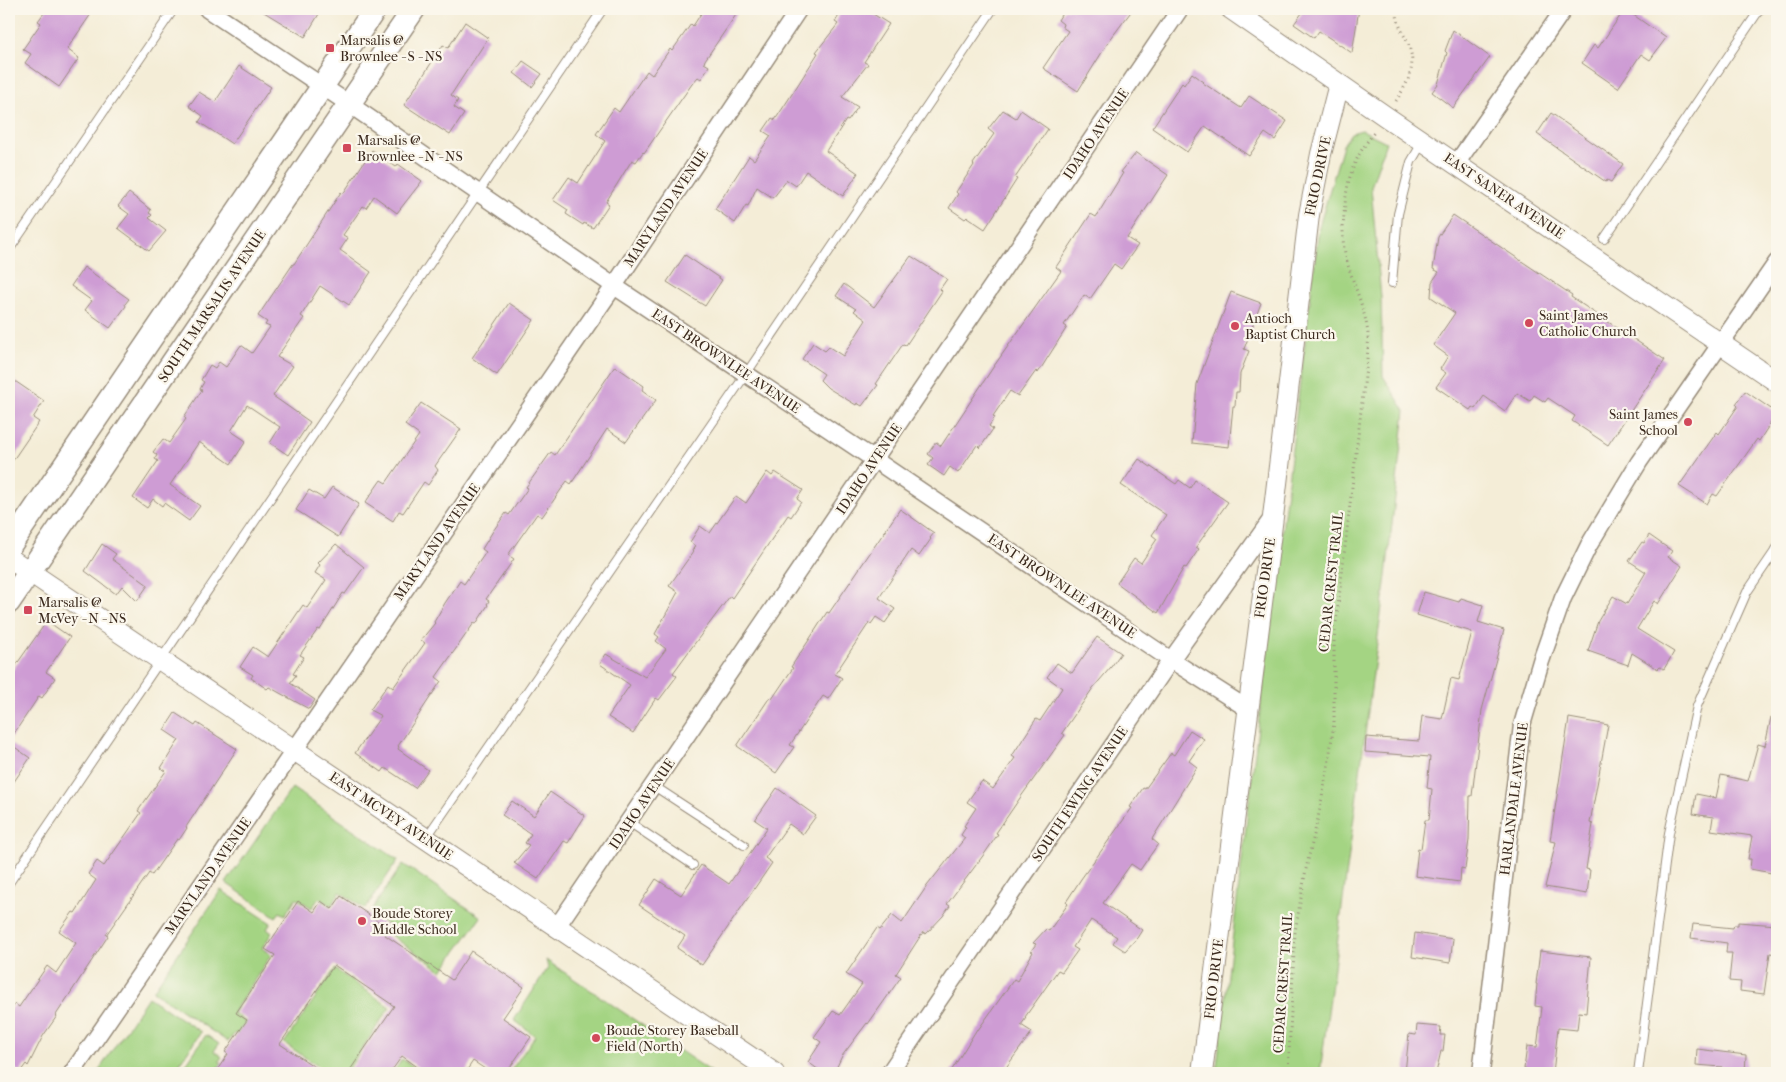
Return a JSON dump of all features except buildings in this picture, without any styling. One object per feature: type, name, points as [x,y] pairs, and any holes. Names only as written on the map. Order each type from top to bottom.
[{"type":"main road","points":[[9,547],[375,9]]},
{"type":"main road","name":"SOUTH MARSALIS AVENUE","points":[[9,602],[414,9]]},
{"type":"street","name":"EAST BROWNLEE AVENUE","points":[[207,9],[350,104],[614,286],[1171,660],[1248,709]]},
{"type":"street","name":"MARYLAND AVENUE","points":[[72,1073],[614,286],[799,9]]},
{"type":"street","name":"IDAHO AVENUE","points":[[556,928],[1180,9]]},
{"type":"street","name":"EAST SANER AVENUE","points":[[1231,9],[1777,382]]},
{"type":"street","points":[[1456,164],[1564,9]]},
{"type":"street","name":"FRIO DRIVE","points":[[1202,1073],[1273,517],[1309,215],[1321,154],[1340,84]]},
{"type":"street","name":"HARLANDALE AVENUE","points":[[1481,1073],[1522,726],[1541,661],[1563,598],[1589,545],[1639,462],[1777,262]]},
{"type":"street","name":"SOUTH EWING AVENUE","points":[[889,1073],[1171,660],[1273,517]]},
{"type":"street","name":"EAST MCVEY AVENUE","points":[[9,558],[425,840],[774,1073]]},
{"type":"lane","points":[[9,250],[174,9]]},
{"type":"lane","points":[[9,883],[603,9]]},
{"type":"lane","points":[[425,840],[746,374],[993,9]]},
{"type":"lane","points":[[1604,239],[1760,9]]},
{"type":"lane","points":[[1392,283],[1398,214],[1410,162],[1424,141]]},
{"type":"lane","points":[[1638,1073],[1669,833],[1697,706],[1747,592],[1777,548]]},
{"type":"lane","points":[[654,786],[744,845]]},
{"type":"lane","points":[[629,822],[693,865]]},
{"type":"path","points":[[1395,102],[1407,84],[1413,64],[1400,28],[1397,9]]},
{"type":"path","name":"CEDAR CREST TRAIL","points":[[1288,1073],[1295,932],[1306,869],[1328,767],[1334,722],[1334,640],[1366,368],[1368,335],[1362,304],[1351,278],[1344,250],[1346,196],[1348,181],[1358,156],[1375,131]]},
{"type":"green space","points":[[1362,130],[1386,142],[1371,187],[1381,297],[1383,376],[1405,411],[1386,576],[1320,1073],[1216,1073],[1319,227],[1343,145],[1351,133]]},
{"type":"green space","points":[[292,788],[398,860],[365,909],[340,892],[331,906],[319,898],[312,908],[296,898],[285,915],[280,912],[276,917],[226,883]]},
{"type":"green space","points":[[403,864],[481,917],[442,971],[389,934],[392,928],[370,912]]},
{"type":"green space","points":[[221,890],[271,923],[267,929],[272,933],[262,948],[271,955],[233,1013],[250,1025],[242,1037],[235,1033],[228,1042],[153,991]]},
{"type":"green space","points":[[546,960],[713,1073],[509,1073],[535,1036],[514,1020],[548,968]]},
{"type":"green space","points":[[335,969],[390,1007],[346,1073],[328,1073],[284,1043]]},
{"type":"green space","points":[[148,997],[201,1032],[173,1073],[97,1073]]},
{"type":"green space","points":[[206,1035],[219,1044],[214,1051],[222,1057],[219,1061],[224,1065],[218,1067],[216,1073],[180,1073]]},
{"type":"green space","points":[[402,1059],[423,1073],[393,1073]]},
{"type":"place","name":"Marsalis @ Brownlee - S - NS","points":[[330,48]]},
{"type":"place","name":"Marsalis @ Brownlee - N - NS","points":[[347,148]]},
{"type":"place","name":"Saint James Catholic Church","points":[[1529,323]]},
{"type":"place","name":"Antioch Baptist Church","points":[[1235,326]]},
{"type":"place","name":"Saint James School","points":[[1688,422]]},
{"type":"place","name":"Marsalis @ McVey - N - NS","points":[[28,610]]},
{"type":"place","name":"Boude Storey Middle School","points":[[362,921]]},
{"type":"place","name":"Boude Storey Baseball Field (North)","points":[[596,1038]]}]
